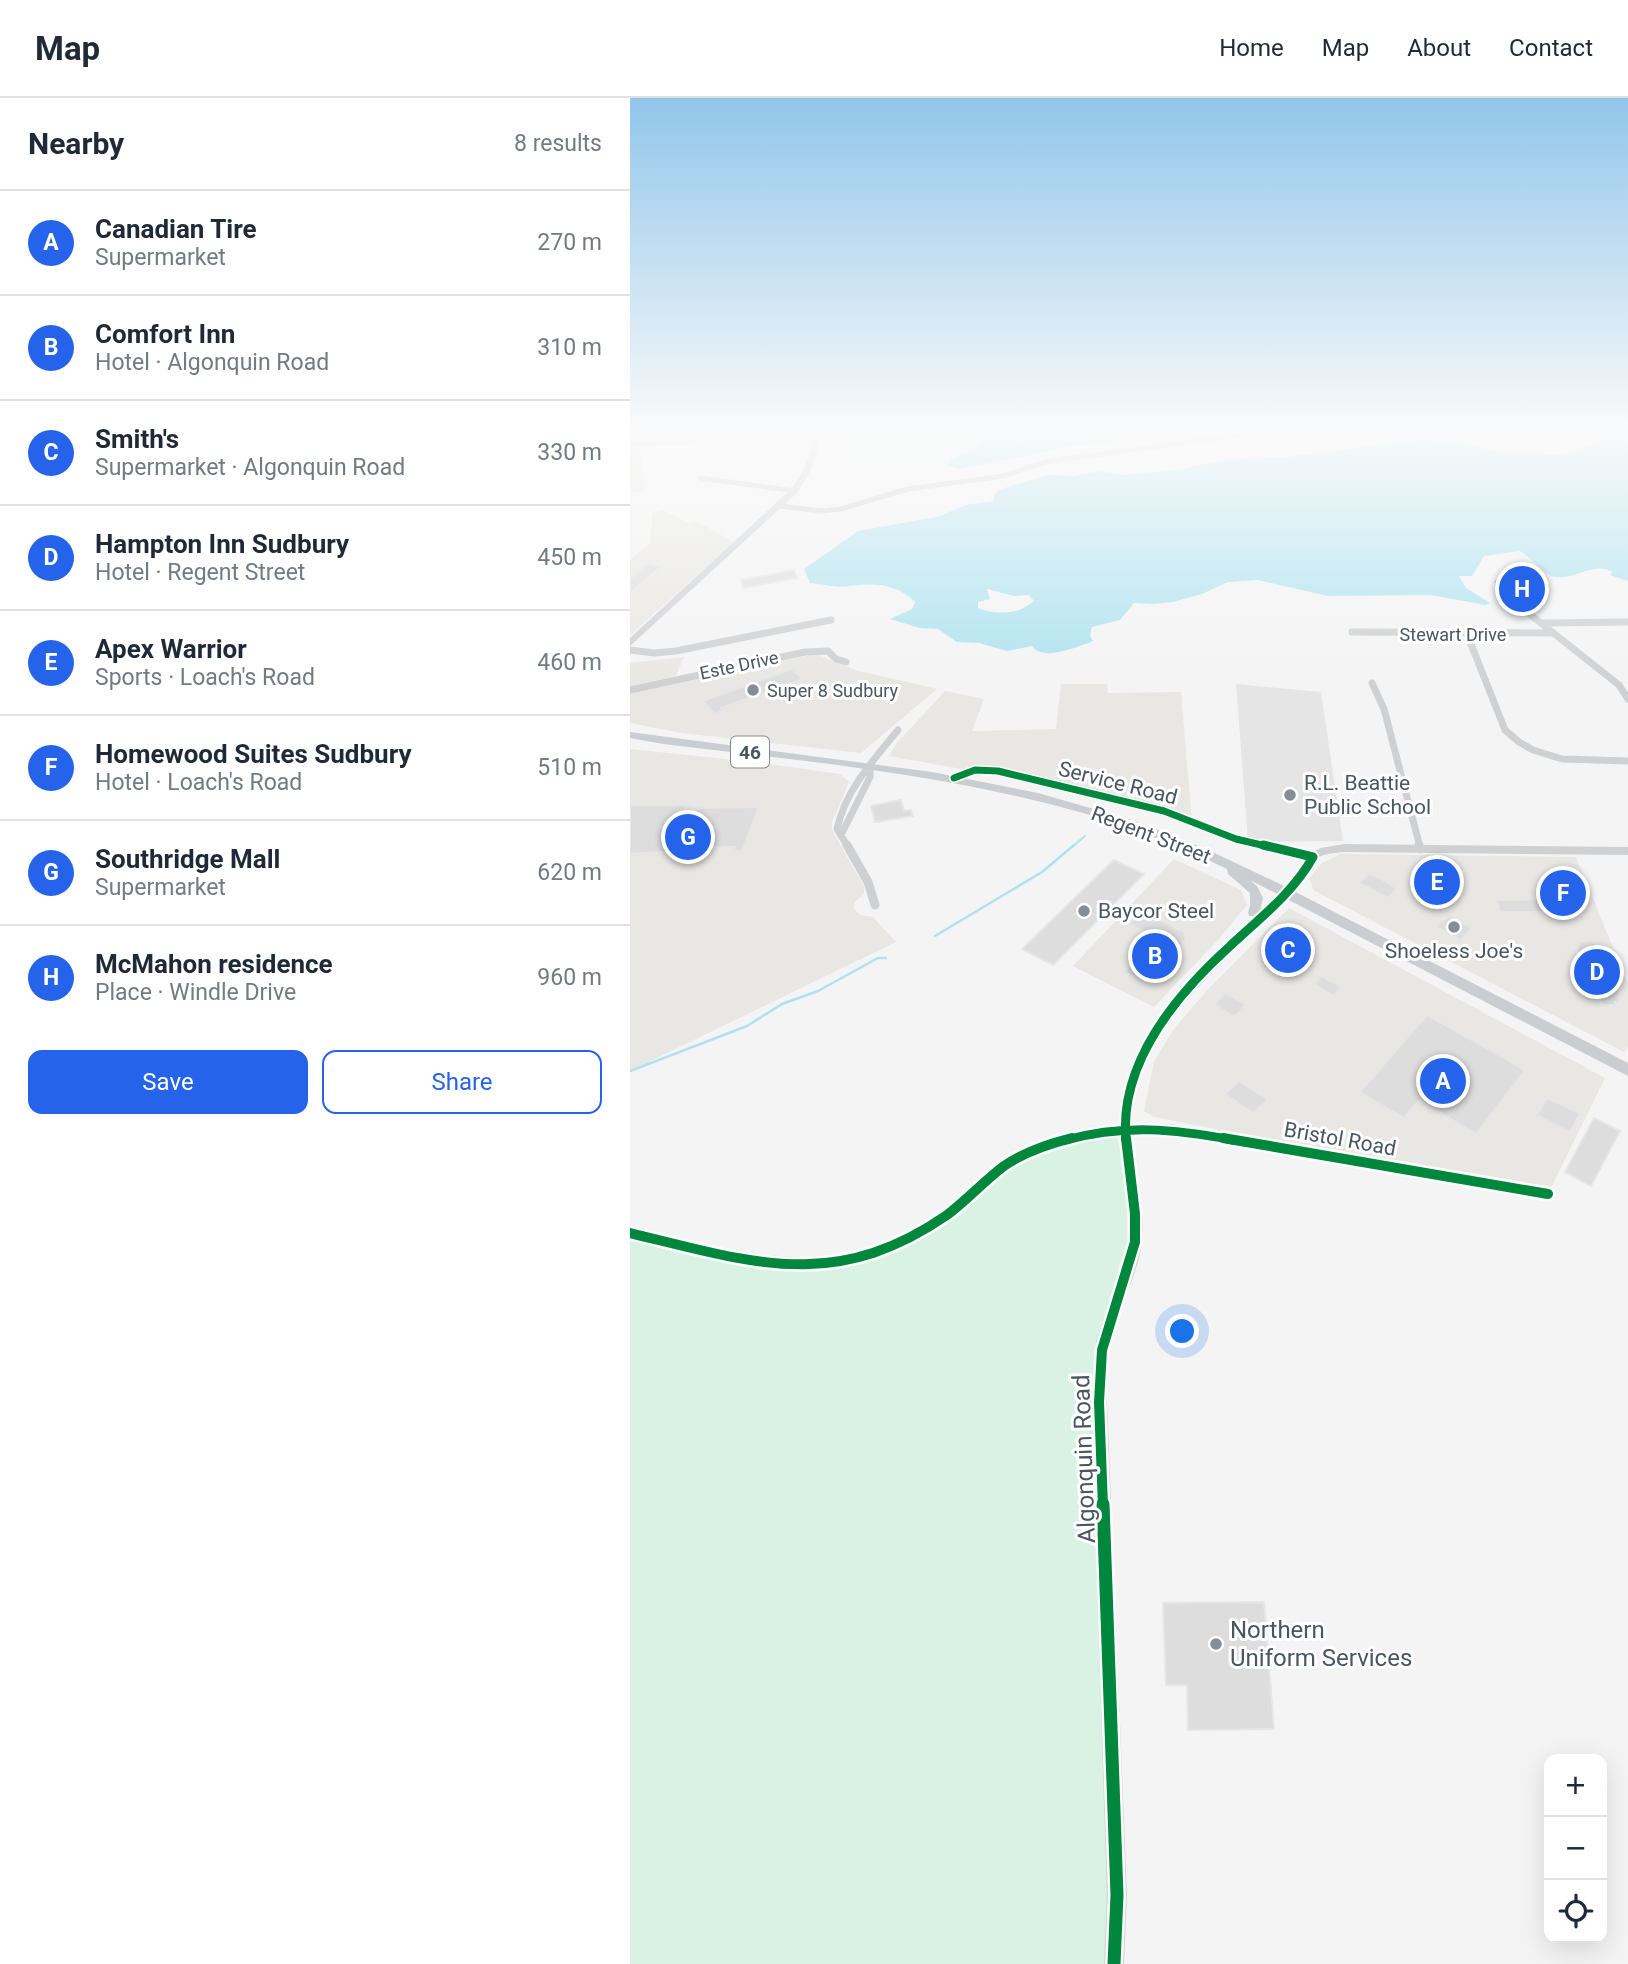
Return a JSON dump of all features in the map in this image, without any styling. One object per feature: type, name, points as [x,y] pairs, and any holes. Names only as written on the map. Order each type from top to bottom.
[{"type":"main road","points":[[630,643],[772,513]]},
{"type":"main road","name":"Regent Street","points":[[630,735],[954,778],[1092,812],[1163,836],[1282,889],[1628,1070]]},
{"type":"main road","points":[[1224,863],[1256,890],[1258,900],[1254,913]]},
{"type":"street","points":[[1497,582],[1506,595],[1619,685],[1628,699]]},
{"type":"street","points":[[630,650],[654,653],[676,651],[831,620]]},
{"type":"street","points":[[1544,623],[1628,622]]},
{"type":"street","name":"Stewart Drive","points":[[1352,632],[1553,633]]},
{"type":"street","points":[[1467,634],[1504,730],[1514,739],[1559,760],[1628,761]]},
{"type":"street","name":"Este Drive","points":[[630,690],[805,652],[828,651],[836,659],[846,662]]},
{"type":"street","points":[[1372,683],[1384,709],[1420,849]]},
{"type":"street","points":[[1619,685],[1628,685]]},
{"type":"street","points":[[875,905],[868,881],[842,833],[870,778],[870,766],[898,730]]},
{"type":"street","name":"Service Road","points":[[954,778],[967,770],[998,771],[1164,811],[1236,839],[1313,857]]},
{"type":"street","points":[[1282,889],[1309,866],[1313,857],[1325,851],[1343,848],[1628,851]]},
{"type":"street","name":"Algonquin Road","points":[[1231,945],[1233,936],[1282,889]]},
{"type":"street","name":"Algonquin Road","points":[[1114,1964],[1116,1868],[1099,1402],[1100,1364],[1105,1335],[1135,1243],[1136,1217],[1125,1130],[1130,1087],[1143,1055],[1161,1023],[1231,945],[1241,939],[1282,889]]},
{"type":"street","name":"Bristol Road","points":[[1125,1130],[1172,1129],[1548,1194]]},
{"type":"street","points":[[630,1233],[783,1266],[838,1262],[878,1251],[918,1235],[1018,1157],[1044,1145],[1083,1135],[1125,1130]]},
{"type":"shaded area","points":[[652,513],[669,513],[689,523],[696,521],[734,542],[630,635],[630,560],[650,543]]},
{"type":"shaded area","points":[[816,654],[855,670],[937,689],[861,753],[682,733],[630,723],[630,693]]},
{"type":"shaded area","points":[[684,657],[676,676],[630,687],[630,663]]},
{"type":"shaded area","points":[[1061,684],[1107,684],[1108,693],[1181,692],[1192,822],[1164,811],[982,769],[967,770],[889,756],[896,744],[945,691],[984,699],[972,731],[1056,729]]},
{"type":"shaded area","name":"R.L. Beattie Public School","points":[[1236,684],[1321,692],[1343,841],[1248,842]]},
{"type":"shaded area","points":[[630,749],[840,774],[849,782],[832,822],[832,830],[864,887],[864,894],[855,902],[854,909],[860,915],[873,917],[896,942],[630,1071]]},
{"type":"shaded area","points":[[1341,854],[1576,857],[1628,984],[1628,1047],[1624,1052],[1313,890],[1310,878],[1322,863]]},
{"type":"shaded area","points":[[1174,859],[1241,890],[1247,905],[1218,940],[1154,1007],[1073,966]]},
{"type":"shaded area","points":[[1289,908],[1605,1078],[1548,1194],[1154,1117],[1144,1111],[1154,1062],[1173,1030],[1208,989]]},
{"type":"green space","points":[[1125,1130],[1136,1216],[1105,1335],[1114,1964],[630,1964],[630,1233],[814,1265],[918,1235],[1000,1170],[1044,1145]]},
{"type":"water","points":[[946,513],[1628,513],[1628,581],[1610,575],[1613,572],[1605,569],[1590,570],[1567,577],[1551,576],[1520,551],[1484,556],[1472,576],[1459,576],[1466,588],[1490,603],[1486,605],[1431,595],[1328,596],[1258,580],[1228,582],[1202,594],[1173,602],[1134,603],[1120,620],[1092,627],[1090,635],[1093,641],[1052,653],[1037,651],[1032,646],[1007,651],[979,643],[957,642],[938,629],[920,628],[890,619],[912,609],[915,602],[892,588],[876,585],[840,587],[810,583],[804,569],[858,531]],"holes":[[[987,589],[1014,596],[1029,595],[1034,601],[1014,611],[993,612],[978,608],[978,602],[990,599]]]},
{"type":"building","points":[[647,563],[662,566],[630,593],[630,579]]},
{"type":"building","points":[[794,570],[797,578],[743,588],[741,580]]},
{"type":"building","name":"Super 8 Sudbury","points":[[792,669],[802,679],[721,708],[723,711],[714,714],[703,701]]},
{"type":"building","points":[[901,800],[904,811],[911,810],[913,816],[875,822],[871,806]]},
{"type":"building","points":[[630,805],[686,805],[682,815],[700,808],[759,807],[742,851],[734,851],[735,847],[677,847],[676,851],[630,854]]},
{"type":"building","name":"Baycor Steel","points":[[1114,860],[1144,874],[1053,965],[1022,949]]},
{"type":"building","points":[[1368,874],[1397,889],[1388,898],[1359,883]]},
{"type":"building","points":[[1551,887],[1570,887],[1579,912],[1500,912],[1497,900],[1556,899]]},
{"type":"building","points":[[1143,911],[1184,932],[1186,939],[1146,981],[1124,972],[1157,939],[1129,924]]},
{"type":"building","name":"Shoeless Joe's","points":[[1449,915],[1472,928],[1461,940],[1435,927]]},
{"type":"building","points":[[1578,941],[1591,941],[1601,948],[1620,997],[1617,997],[1619,1002],[1615,1002],[1616,1005],[1603,1005],[1594,992],[1590,992],[1576,953],[1579,953],[1576,945],[1579,945]]},
{"type":"building","points":[[1322,976],[1342,987],[1334,996],[1314,984]]},
{"type":"building","points":[[1225,993],[1246,1005],[1234,1017],[1214,1004]]},
{"type":"building","points":[[1427,1015],[1525,1070],[1476,1134],[1419,1100],[1404,1118],[1360,1092]]},
{"type":"building","points":[[1239,1081],[1268,1100],[1253,1113],[1225,1094]]},
{"type":"building","points":[[1547,1098],[1580,1113],[1570,1132],[1537,1115]]},
{"type":"building","points":[[1594,1118],[1620,1131],[1591,1186],[1565,1172]]},
{"type":"building","name":"Northern Uniform Services","points":[[1264,1602],[1274,1729],[1188,1730],[1187,1685],[1166,1685],[1163,1603]]},
{"type":"waterway","points":[[1072,847],[1085,836]]},
{"type":"waterway","points":[[935,936],[1042,872],[1074,845]]},
{"type":"waterway","points":[[630,1071],[747,1026],[782,1004],[818,991],[878,958],[886,958]]},
{"type":"cycle path","points":[[954,778],[975,770],[998,771],[1164,811],[1236,839],[1313,857],[1290,889],[1241,939],[1231,945],[1159,1028],[1134,1076],[1127,1102],[1125,1130],[1134,1200],[1135,1242],[1126,1277],[1103,1341],[1099,1402],[1117,1895],[1114,1964]]},
{"type":"cycle path","points":[[630,1233],[767,1264],[834,1263],[875,1252],[914,1235],[950,1212],[992,1176],[1021,1156],[1076,1137],[1133,1130],[1172,1129],[1548,1194]]},
{"type":"place","name":"McMahon residence","points":[[1522,589]]},
{"type":"place","name":"Super 8 Sudbury","points":[[753,690]]},
{"type":"place","name":"R.L. Beattie Public School","points":[[1290,795]]},
{"type":"place","name":"Southridge Mall","points":[[688,837]]},
{"type":"place","name":"Apex Warrior","points":[[1437,882]]},
{"type":"place","name":"Homewood Suites Sudbury","points":[[1563,893]]},
{"type":"place","name":"Baycor Steel","points":[[1084,911]]},
{"type":"place","name":"Shoeless Joe's","points":[[1454,927]]},
{"type":"place","name":"Smith's","points":[[1288,950]]},
{"type":"place","name":"Comfort Inn","points":[[1155,956]]},
{"type":"place","name":"Hampton Inn Sudbury","points":[[1597,972]]},
{"type":"place","name":"Canadian Tire","points":[[1443,1081]]},
{"type":"place","name":"Northern Uniform Services","points":[[1216,1644]]}]
